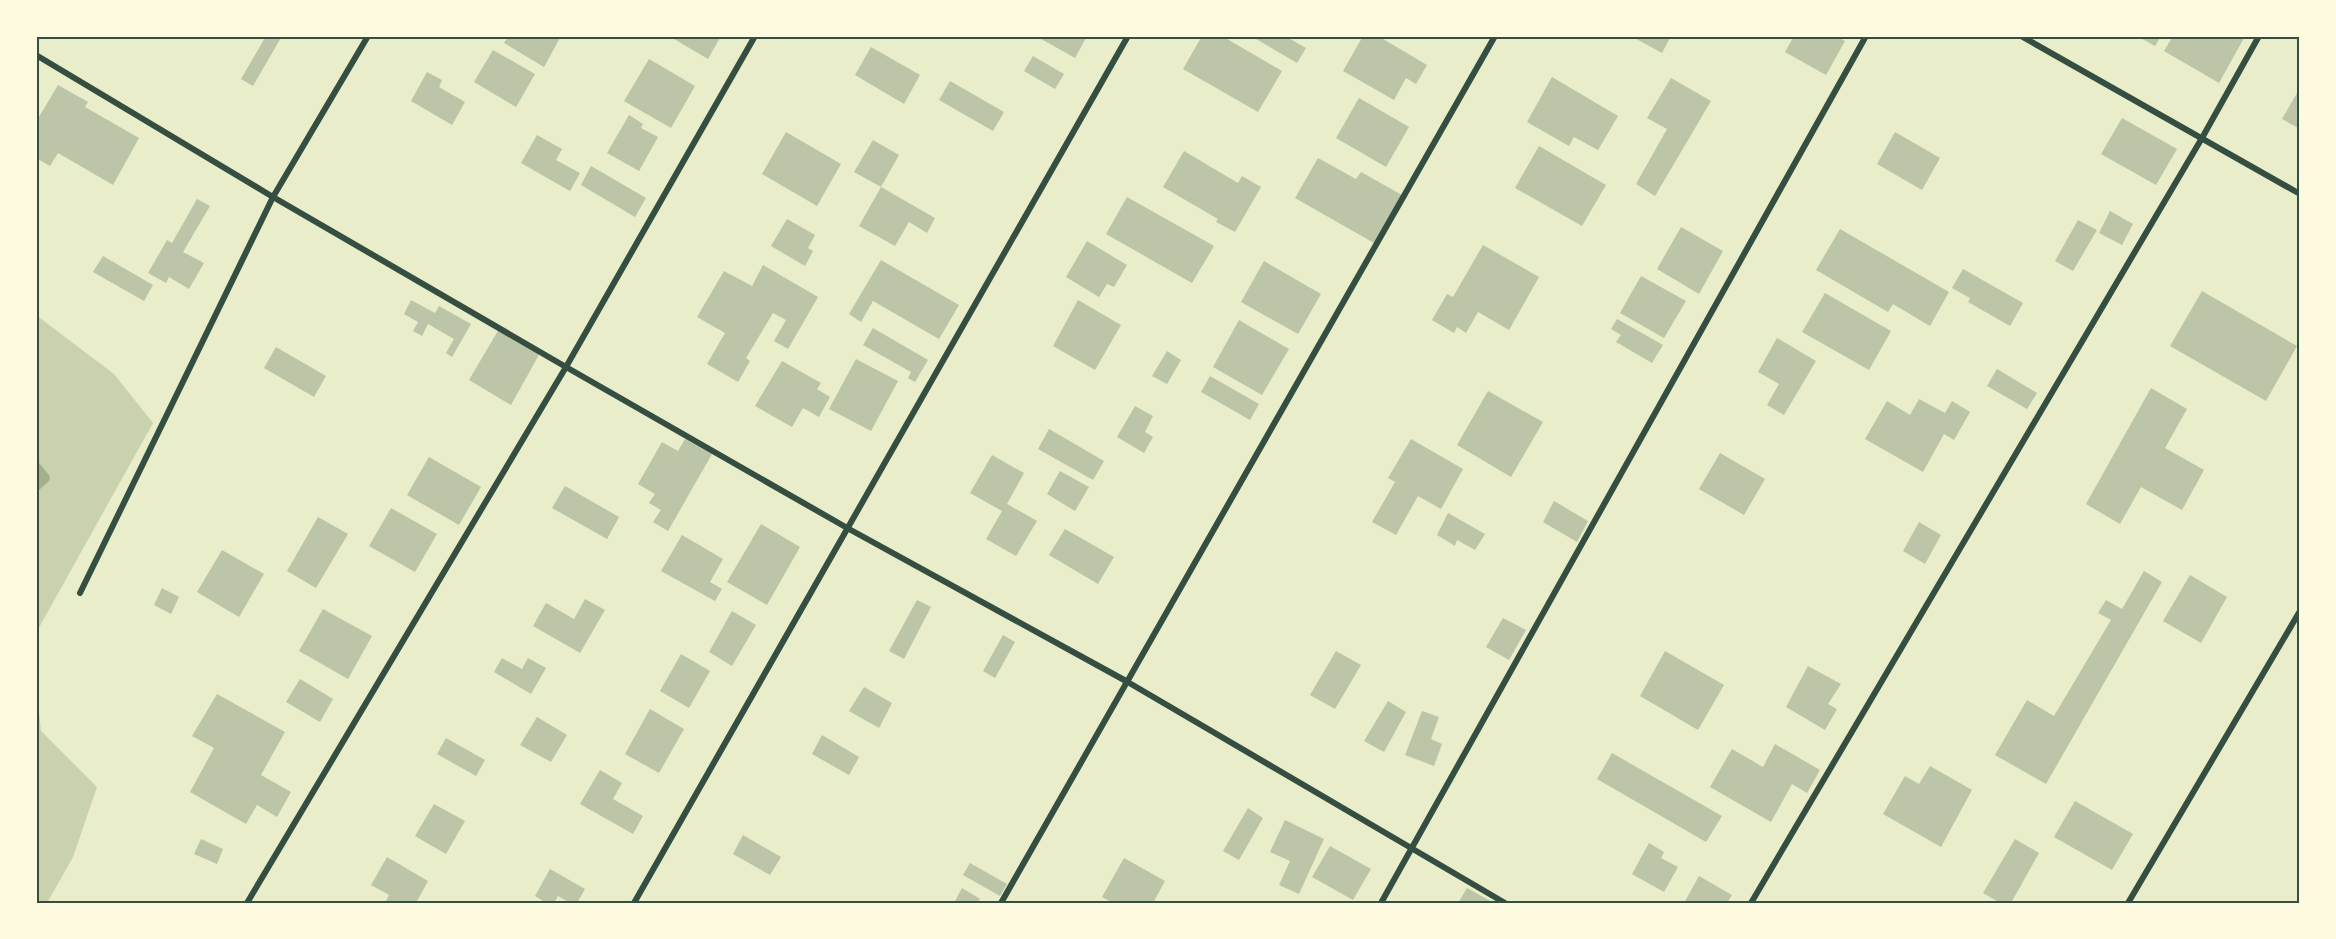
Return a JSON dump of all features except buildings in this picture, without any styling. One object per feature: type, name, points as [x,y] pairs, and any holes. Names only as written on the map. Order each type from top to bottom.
[{"type":"street","points":[[80,593],[273,197],[368,36]]},
{"type":"street","points":[[247,903],[566,367],[755,36]]},
{"type":"street","points":[[634,903],[1128,36]]},
{"type":"street","points":[[1001,903],[1495,36]]},
{"type":"street","points":[[1381,903],[1866,36]]},
{"type":"street","points":[[2021,36],[2300,194]]},
{"type":"street","points":[[1751,903],[2202,138],[2259,36]]},
{"type":"street","points":[[36,56],[566,367],[849,529],[1126,681],[1505,903]]},
{"type":"street","points":[[2128,903],[2300,611]]},
{"type":"green space","points":[[36,315],[114,374],[153,423],[36,633]]},
{"type":"green space","points":[[36,685],[41,731],[97,787],[73,857],[47,903],[36,903]]},
{"type":"waterway","points":[[36,467],[45,478],[36,486]]}]
